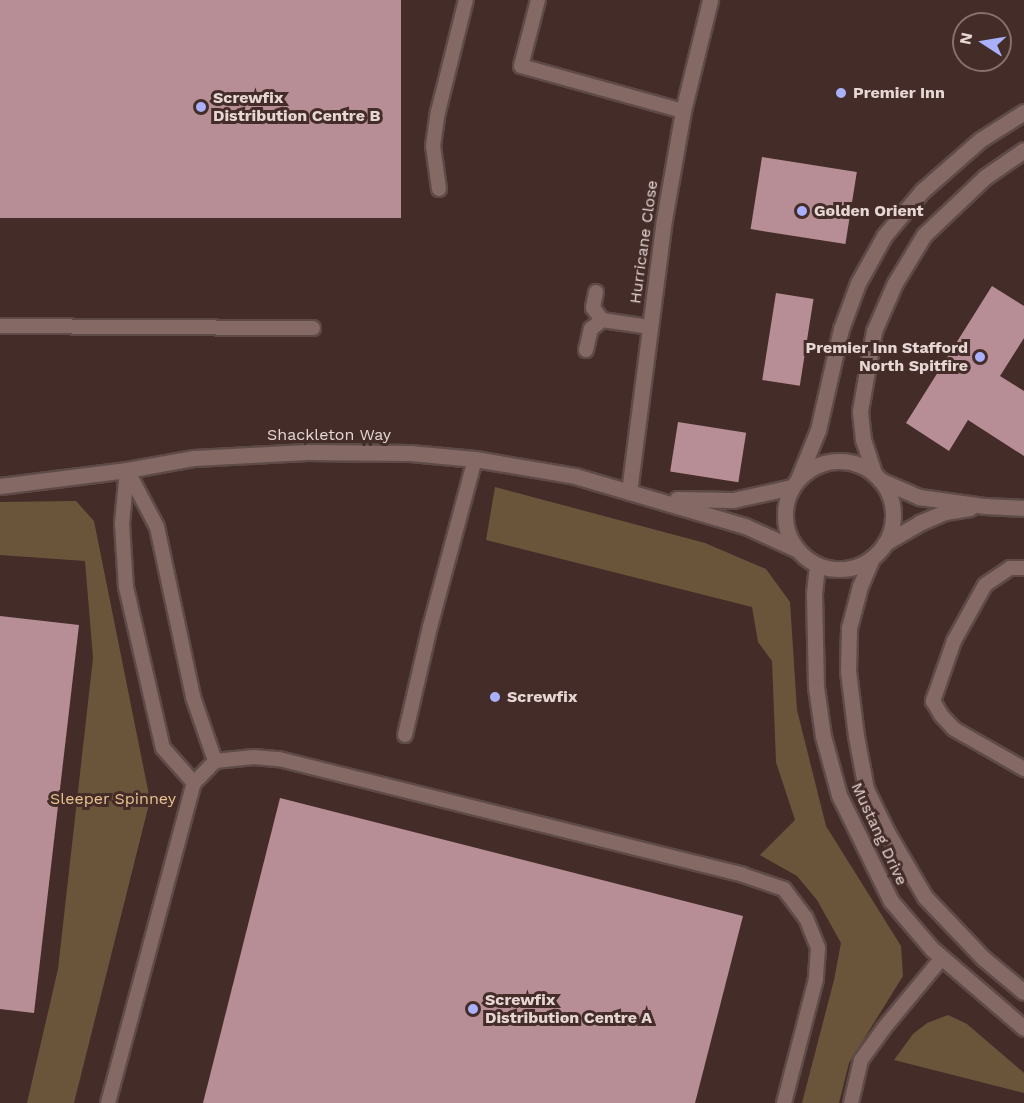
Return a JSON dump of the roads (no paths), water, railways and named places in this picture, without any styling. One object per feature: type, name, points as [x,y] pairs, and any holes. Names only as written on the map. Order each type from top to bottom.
[{"type":"street","name":"Hurricane Close","points":[[629,492],[664,220],[683,111],[710,0]]},
{"type":"street","points":[[985,506],[945,512],[919,523],[885,544],[872,558],[844,569],[817,564],[796,549],[786,528],[784,516],[795,483],[818,430],[841,329],[858,283],[884,236],[930,184],[980,141],[1024,112]]},
{"type":"street","points":[[885,544],[891,529],[893,513],[888,491],[877,476],[863,440],[860,411],[874,331],[895,283],[931,227],[985,177],[1024,150]]},
{"type":"street","name":"Shackleton Way","points":[[0,486],[127,470],[194,458],[295,452],[410,453],[475,459],[575,476],[745,526],[796,549]]},
{"type":"street","points":[[795,483],[818,464],[849,461],[919,497],[985,506],[1024,508]]},
{"type":"street","name":"Shackleton Way","points":[[656,499],[733,500],[795,483]]},
{"type":"street","name":"Mustang Drive","points":[[872,558],[860,586],[849,628],[848,671],[856,736],[866,789],[887,832],[924,897],[982,958],[1024,992]]},
{"type":"street","name":"Mustang Drive","points":[[817,564],[814,593],[816,687],[823,736],[839,795],[891,901],[942,958],[1024,1028]]},
{"type":"lane","points":[[439,189],[433,146],[438,112],[466,0]]},
{"type":"lane","points":[[538,0],[521,66],[683,111]]},
{"type":"lane","points":[[596,292],[593,308],[602,320],[650,327]]},
{"type":"lane","points":[[586,350],[591,329],[602,320]]},
{"type":"lane","points":[[0,326],[313,328]]},
{"type":"lane","points":[[405,735],[430,627],[475,459]]},
{"type":"lane","points":[[127,470],[157,527],[193,697],[215,761]]},
{"type":"lane","points":[[127,470],[122,524],[126,586],[163,747],[194,783]]},
{"type":"lane","points":[[1024,568],[1010,568],[985,585],[954,641],[933,701],[940,716],[954,729],[1024,769]]},
{"type":"lane","points":[[108,1103],[194,783],[215,761],[254,757],[279,759],[732,872],[784,890],[806,918],[818,948],[816,979],[784,1103]]},
{"type":"lane","points":[[851,1103],[861,1060],[884,1028],[942,958]]},
{"type":"place","name":"Premier Inn","points":[[841,93]]},
{"type":"place","name":"Screwfix Distribution Centre B","points":[[201,107]]},
{"type":"place","name":"Golden Orient","points":[[802,211]]},
{"type":"place","name":"Premier Inn Stafford North Spitfire","points":[[980,357]]},
{"type":"place","name":"Screwfix","points":[[495,697]]},
{"type":"place","name":"Screwfix Distribution Centre A","points":[[473,1009]]},
{"type":"park label","name":"Sleeper Spinney","points":[[113,799]]}]
